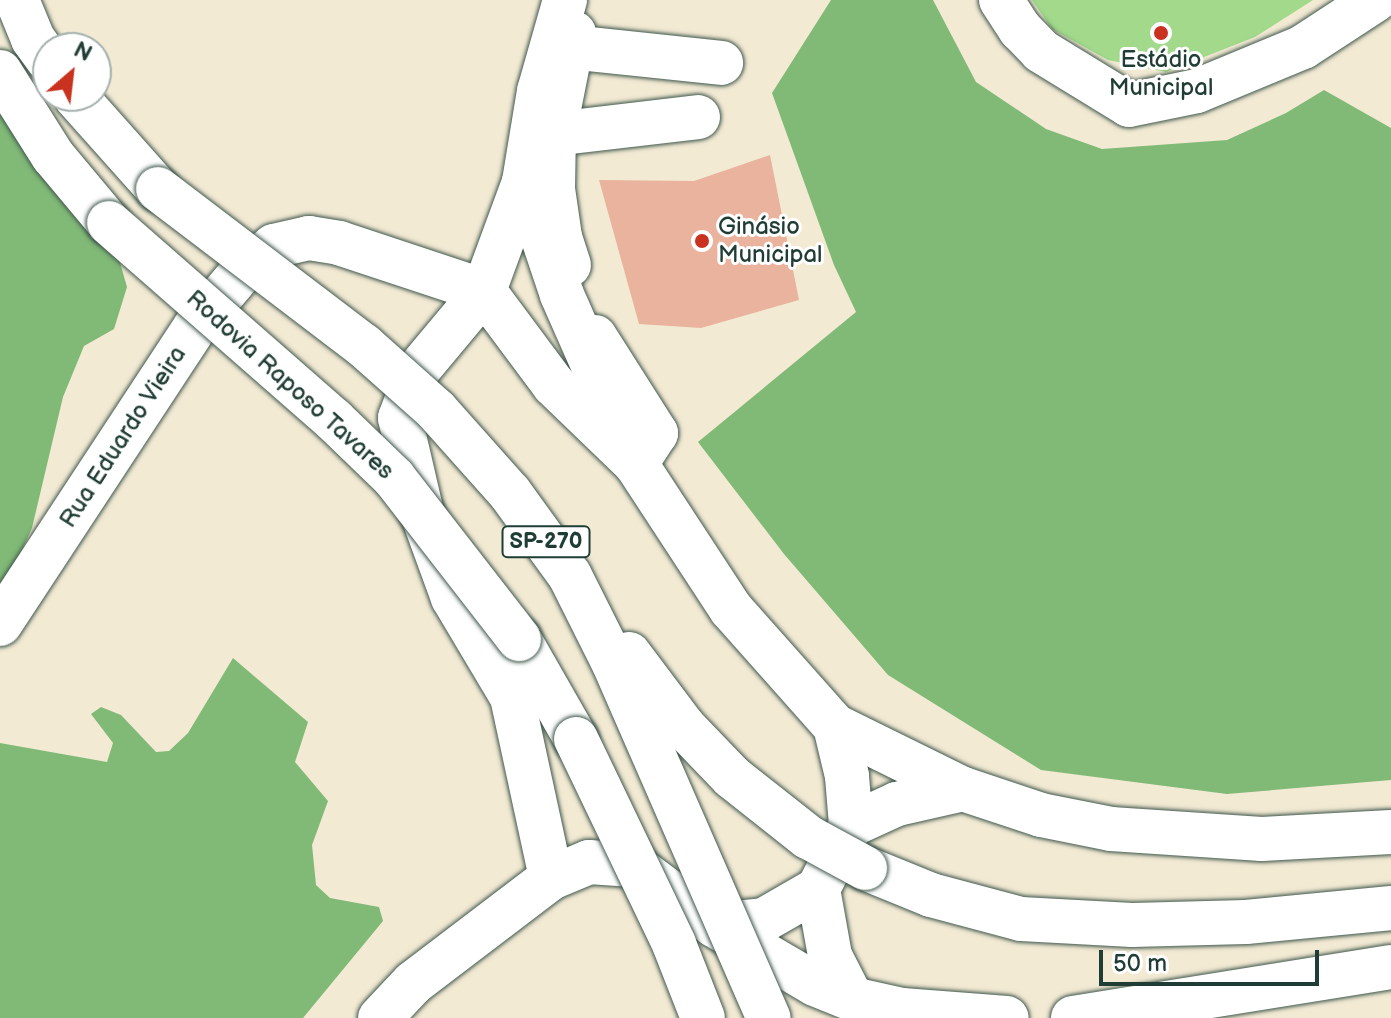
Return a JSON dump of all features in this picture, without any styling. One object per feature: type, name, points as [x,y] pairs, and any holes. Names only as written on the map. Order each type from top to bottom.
[{"type":"main road","points":[[17,0],[32,37]]},
{"type":"main road","points":[[551,878],[512,697],[453,598],[422,513],[400,418],[418,370],[484,291],[524,182],[539,91],[565,0]]},
{"type":"main road","points":[[581,0],[554,134],[553,189],[560,237],[595,336],[656,433],[636,464]]},
{"type":"main road","points":[[1001,0],[1020,29],[1041,51],[1129,105],[1197,91],[1303,47],[1375,0]]},
{"type":"main road","points":[[570,47],[721,63]]},
{"type":"main road","name":"Rodovia Raposo Tavares","points":[[0,72],[53,156],[109,223],[334,420],[394,478],[469,570],[519,639],[576,739],[674,944],[703,1018]]},
{"type":"main road","name":"SP-270","points":[[89,112],[158,189],[363,345],[436,410],[510,493],[570,576],[614,664],[769,1018]]},
{"type":"main road","points":[[554,134],[698,117]]},
{"type":"main road","points":[[524,182],[562,295],[636,464],[731,609],[835,726],[963,789],[1041,815],[1111,829],[1262,839],[1391,832]]},
{"type":"main road","name":"Rua Eduardo Vieira","points":[[0,624],[195,327],[240,274],[274,246],[309,238],[339,243],[484,291]]},
{"type":"main road","points":[[484,291],[554,385],[636,464]]},
{"type":"main road","points":[[570,576],[684,727],[732,777],[808,837],[865,868],[931,895],[1021,919],[1132,925],[1203,923],[1391,908]]},
{"type":"main road","points":[[714,925],[764,920],[818,889],[851,825],[847,776],[835,726]]},
{"type":"main road","points":[[851,825],[897,804],[963,789]]},
{"type":"main road","points":[[380,1018],[413,983],[551,878],[589,862],[633,865],[714,925],[815,984],[852,999],[902,1010],[1007,1018]]},
{"type":"main road","points":[[818,889],[830,956],[852,999]]},
{"type":"main road","points":[[1073,1018],[1391,967]]},
{"type":"green space","points":[[831,0],[933,0],[976,82],[1046,129],[1102,149],[1227,140],[1286,113],[1324,90],[1391,128],[1391,780],[1227,794],[1041,770],[888,675],[784,554],[698,442],[856,312],[834,265],[772,93]]},
{"type":"green space","name":"Estádio Municipal","points":[[1032,0],[1313,0],[1255,37],[1166,72],[1108,60],[1052,29]]},
{"type":"green space","points":[[0,107],[100,192],[127,287],[114,329],[84,346],[63,397],[32,528],[0,598]]},
{"type":"green space","points":[[233,658],[308,722],[295,762],[328,801],[312,845],[316,885],[330,898],[379,907],[383,921],[303,1018],[0,1018],[0,743],[107,762],[113,743],[91,714],[101,707],[121,715],[156,752],[169,751],[188,733]]},
{"type":"building","name":"Ginásio Municipal","points":[[770,155],[799,300],[701,328],[639,324],[599,180],[694,181]]},
{"type":"place","name":"Estádio Municipal","points":[[1161,33]]},
{"type":"place","name":"Ginásio Municipal","points":[[702,241]]}]
